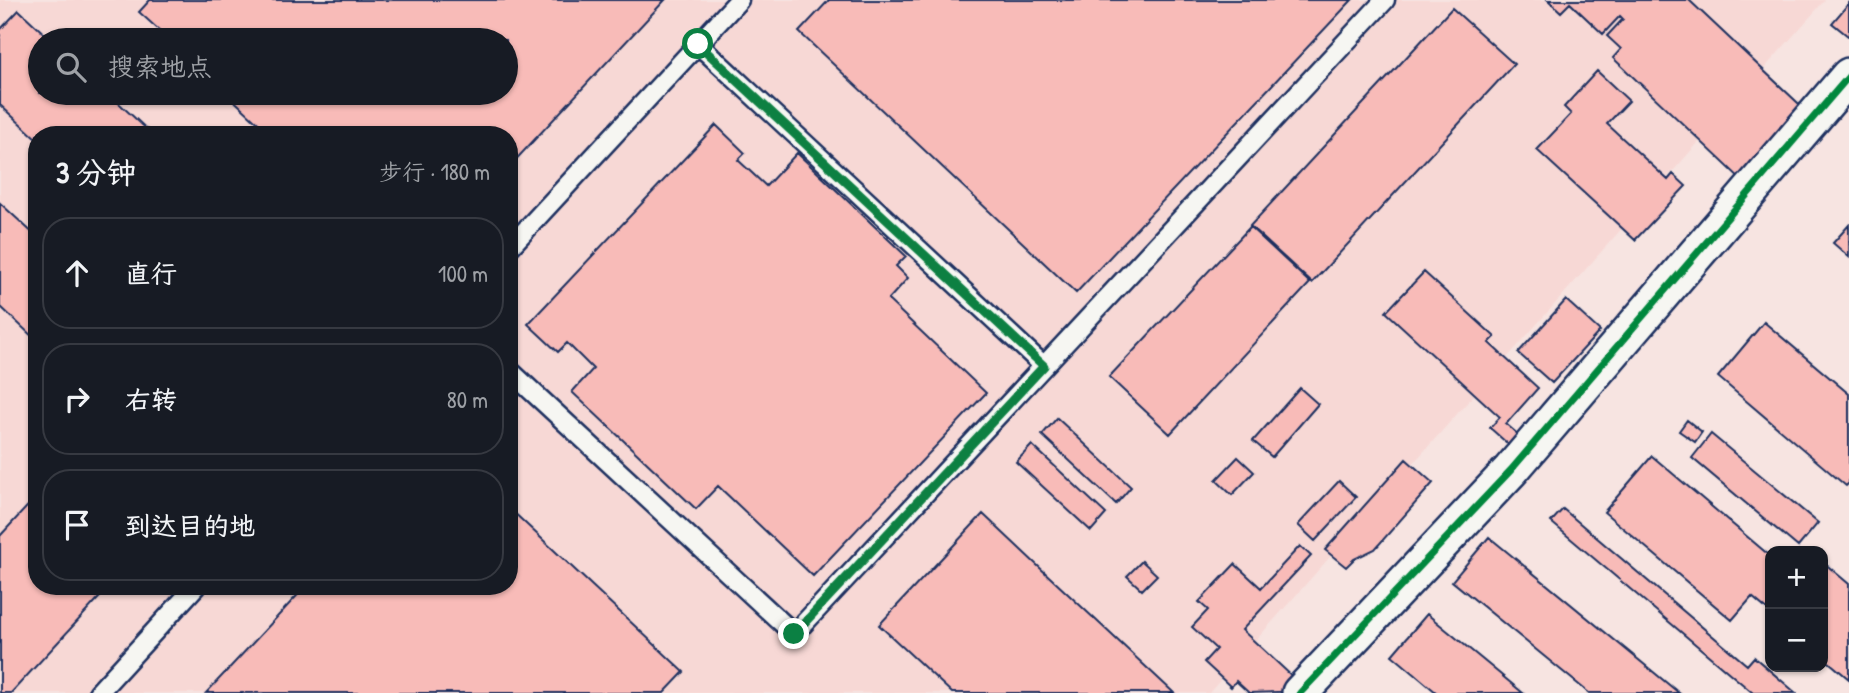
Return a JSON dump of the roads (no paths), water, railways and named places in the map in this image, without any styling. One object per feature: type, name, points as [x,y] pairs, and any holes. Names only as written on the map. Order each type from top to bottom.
[{"type":"street","points":[[1300,693],[1511,470],[1849,76]]},
{"type":"lane","points":[[518,238],[739,0]]},
{"type":"lane","points":[[518,378],[794,634],[1385,0]]},
{"type":"lane","points":[[698,44],[1044,366]]},
{"type":"lane","points":[[98,693],[189,595]]}]
